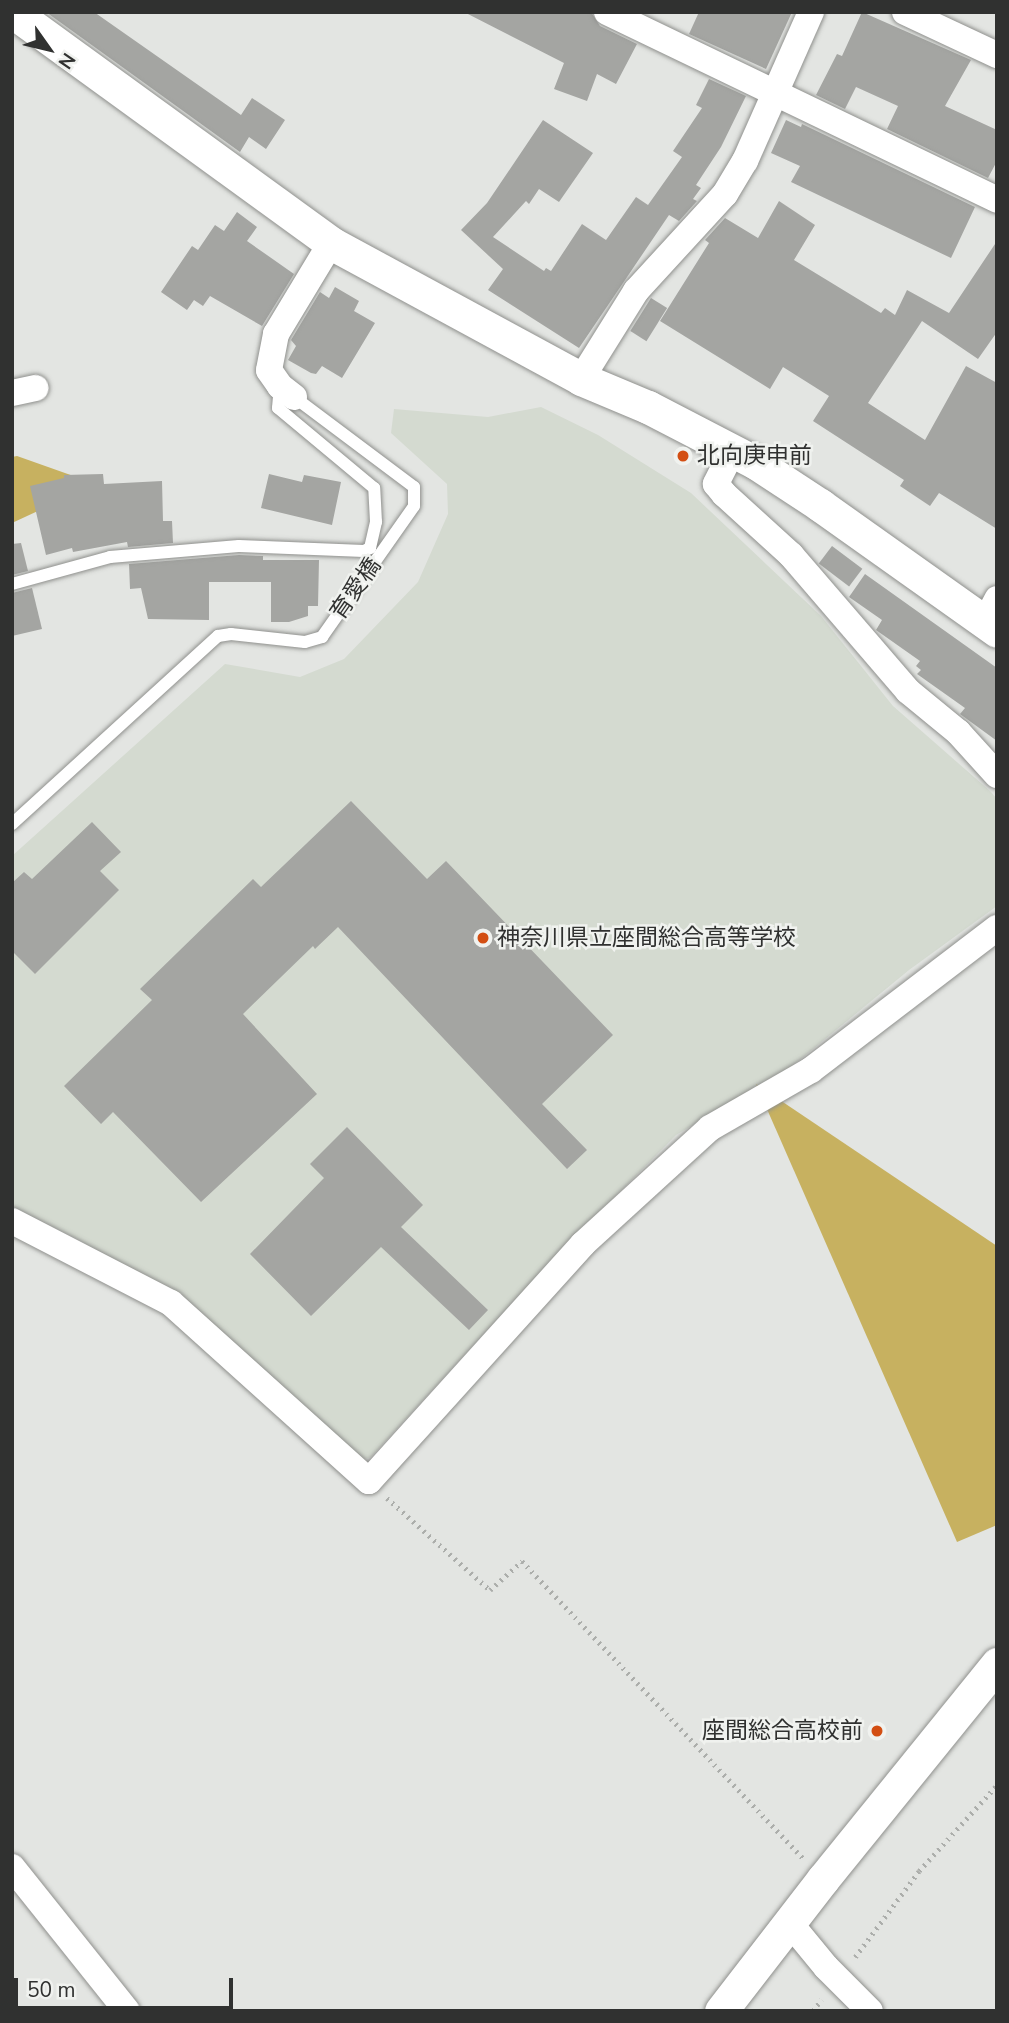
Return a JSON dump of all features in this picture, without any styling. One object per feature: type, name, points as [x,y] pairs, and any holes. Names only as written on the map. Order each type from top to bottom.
[{"type":"street","points":[[13,12],[331,243],[581,379],[648,407],[733,450],[993,617]]},
{"type":"street","points":[[607,12],[997,200]]},
{"type":"street","points":[[581,379],[636,291],[725,194],[745,161],[811,12]]},
{"type":"street","points":[[905,12],[997,55]]},
{"type":"street","points":[[287,392],[269,370],[276,334],[331,243]]},
{"type":"street","points":[[733,450],[716,484],[724,494],[791,555],[908,691],[958,732],[997,775]]},
{"type":"street","points":[[12,1221],[171,1303],[369,1482],[583,1244],[710,1128],[811,1070],[997,928]]},
{"type":"street","points":[[721,2011],[823,1879],[997,1664]]},
{"type":"street","points":[[12,1867],[127,2011]]},
{"type":"street","points":[[789,1922],[838,1979],[870,2011]]},
{"type":"lane","points":[[12,584],[110,557],[239,546],[365,551],[370,548],[376,522],[374,488],[278,408],[287,392]]},
{"type":"lane","name":"育愛橋","points":[[12,824],[218,636],[231,634],[305,642],[322,637],[414,506],[414,487],[287,392]]},
{"type":"path","points":[[369,1482],[490,1590],[522,1561],[823,1879]]},
{"type":"path","points":[[813,2011],[919,1871],[997,1786]]},
{"type":"shaded area","name":"神奈川県立座間総合高等学校","points":[[541,407],[598,435],[691,493],[821,616],[893,706],[990,791],[997,799],[997,906],[909,970],[791,1067],[676,1135],[534,1279],[371,1457],[356,1462],[174,1297],[79,1240],[12,1207],[12,856],[225,664],[300,677],[344,659],[418,582],[448,514],[447,484],[391,433],[394,409],[488,417]]},
{"type":"shaded area","points":[[17,456],[96,484],[12,523],[12,457]]},
{"type":"shaded area","points":[[756,1084],[997,1246],[997,1525],[957,1542]]},
{"type":"building","points":[[46,12],[94,12],[241,115],[252,98],[285,120],[266,149],[249,137],[240,152]]},
{"type":"building","points":[[464,12],[591,12],[600,26],[637,44],[616,84],[597,74],[587,101],[554,89],[564,63]]},
{"type":"building","points":[[699,12],[792,12],[766,69],[689,34]]},
{"type":"building","points":[[862,12],[971,60],[945,106],[997,130],[997,161],[988,178],[887,129],[898,106],[856,87],[845,109],[816,95],[837,54],[842,56]]},
{"type":"building","points":[[709,79],[746,96],[721,147],[696,185],[701,188],[693,199],[697,201],[679,221],[669,215],[579,348],[488,290],[503,269],[461,230],[487,203],[543,120],[593,153],[559,202],[539,189],[529,204],[526,201],[493,237],[544,271],[546,268],[551,271],[582,224],[606,240],[636,197],[648,205],[682,157],[673,151],[702,108],[696,105]]},
{"type":"building","points":[[786,120],[801,127],[802,124],[975,207],[951,258],[791,182],[800,166],[771,153]]},
{"type":"building","points":[[779,201],[815,225],[794,260],[881,313],[885,308],[895,315],[907,290],[949,313],[997,241],[997,332],[978,359],[922,321],[868,403],[925,440],[966,366],[997,383],[997,529],[939,493],[930,506],[900,486],[904,480],[813,421],[829,396],[783,367],[770,389],[660,321],[709,243],[705,240],[725,218],[758,238]]},
{"type":"building","points":[[237,212],[257,227],[247,241],[294,274],[262,326],[210,296],[203,306],[194,300],[187,310],[161,292],[192,246],[198,250],[215,225],[224,231]]},
{"type":"building","points":[[335,287],[359,301],[354,311],[375,323],[342,378],[322,366],[316,374],[311,373],[288,360],[296,346],[291,340],[320,292],[329,298]]},
{"type":"building","points":[[651,298],[667,308],[646,341],[630,331]]},
{"type":"building","points":[[103,474],[104,484],[162,481],[163,521],[172,521],[173,543],[128,547],[127,542],[73,552],[72,548],[46,555],[30,486],[64,478],[64,475]]},
{"type":"building","points":[[269,474],[302,482],[304,475],[341,482],[332,525],[261,508]]},
{"type":"building","points":[[21,543],[28,571],[12,575],[12,544]]},
{"type":"building","points":[[832,546],[862,569],[849,586],[819,564]]},
{"type":"building","points":[[239,555],[263,556],[263,560],[319,560],[318,606],[308,606],[308,616],[289,622],[271,622],[271,582],[209,582],[209,620],[148,619],[141,588],[130,589],[129,564]]},
{"type":"building","points":[[865,574],[997,668],[997,741],[960,714],[965,708],[917,674],[921,670],[916,666],[920,661],[876,630],[882,620],[849,597]]},
{"type":"building","points":[[32,588],[42,629],[12,636],[12,593]]},
{"type":"building","points":[[351,801],[427,879],[446,861],[613,1035],[542,1104],[587,1150],[567,1169],[338,927],[315,949],[313,946],[243,1014],[317,1094],[201,1202],[113,1112],[101,1124],[64,1086],[152,1000],[140,989],[253,879],[261,887]]},
{"type":"building","points":[[92,822],[121,852],[100,871],[119,890],[35,974],[12,951],[12,883],[24,872],[32,879]]},
{"type":"building","points":[[347,1127],[423,1205],[401,1227],[488,1310],[469,1330],[381,1247],[311,1316],[250,1254],[324,1178],[310,1164]]},
{"type":"place","name":"北向庚申前","points":[[683,456]]},
{"type":"place","name":"神奈川県立座間総合高等学校","points":[[483,938]]},
{"type":"place","name":"座間総合高校前","points":[[877,1731]]}]
